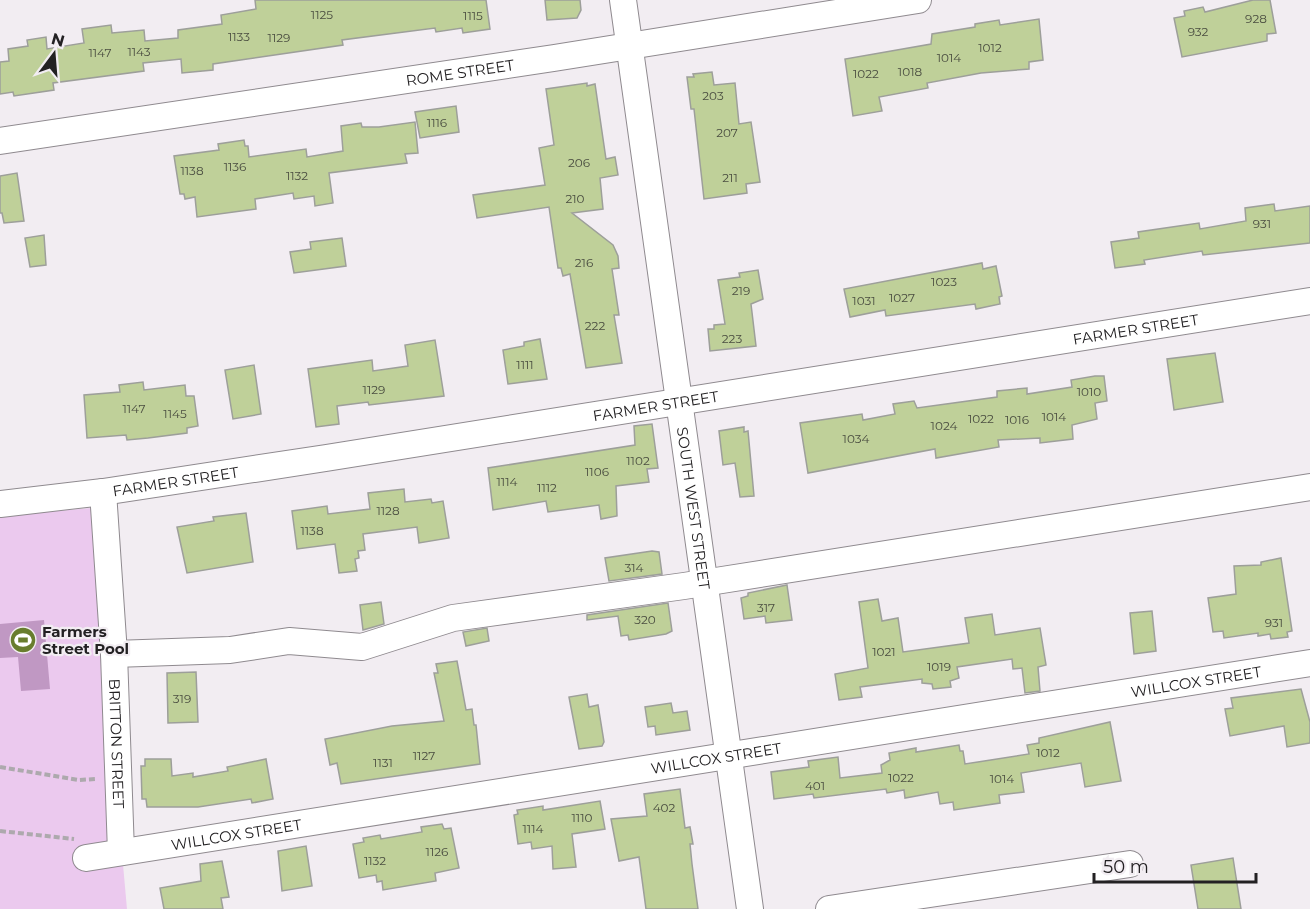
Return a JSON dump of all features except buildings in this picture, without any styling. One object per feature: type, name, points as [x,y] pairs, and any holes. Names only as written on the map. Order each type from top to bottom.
[{"type":"street","name":"SOUTH WEST STREET","points":[[623,0],[750,909]]},
{"type":"street","name":"ROME STREET","points":[[0,141],[918,0]]},
{"type":"street","name":"FARMER STREET","points":[[0,504],[104,492],[1310,301]]},
{"type":"street","points":[[114,654],[230,650],[289,641],[362,647],[453,618],[705,583],[1310,487]]},
{"type":"street","name":"BRITTON STREET","points":[[104,492],[114,654],[121,852]]},
{"type":"street","name":"WILLCOX STREET","points":[[83,849],[121,852],[1310,663]]},
{"type":"street","points":[[829,909],[1130,864]]},
{"type":"path","points":[[0,766],[80,780],[118,778]]},
{"type":"path","points":[[0,831],[83,849]]},
{"type":"shaded area","points":[[91,508],[127,909],[0,909],[0,516]]},
{"type":"shaded area","name":"Farmers Street Pool","points":[[44,620],[50,689],[21,691],[18,657],[0,658],[0,624]]},
{"type":"place","name":"Farmers Street Pool","points":[[23,640]]}]
